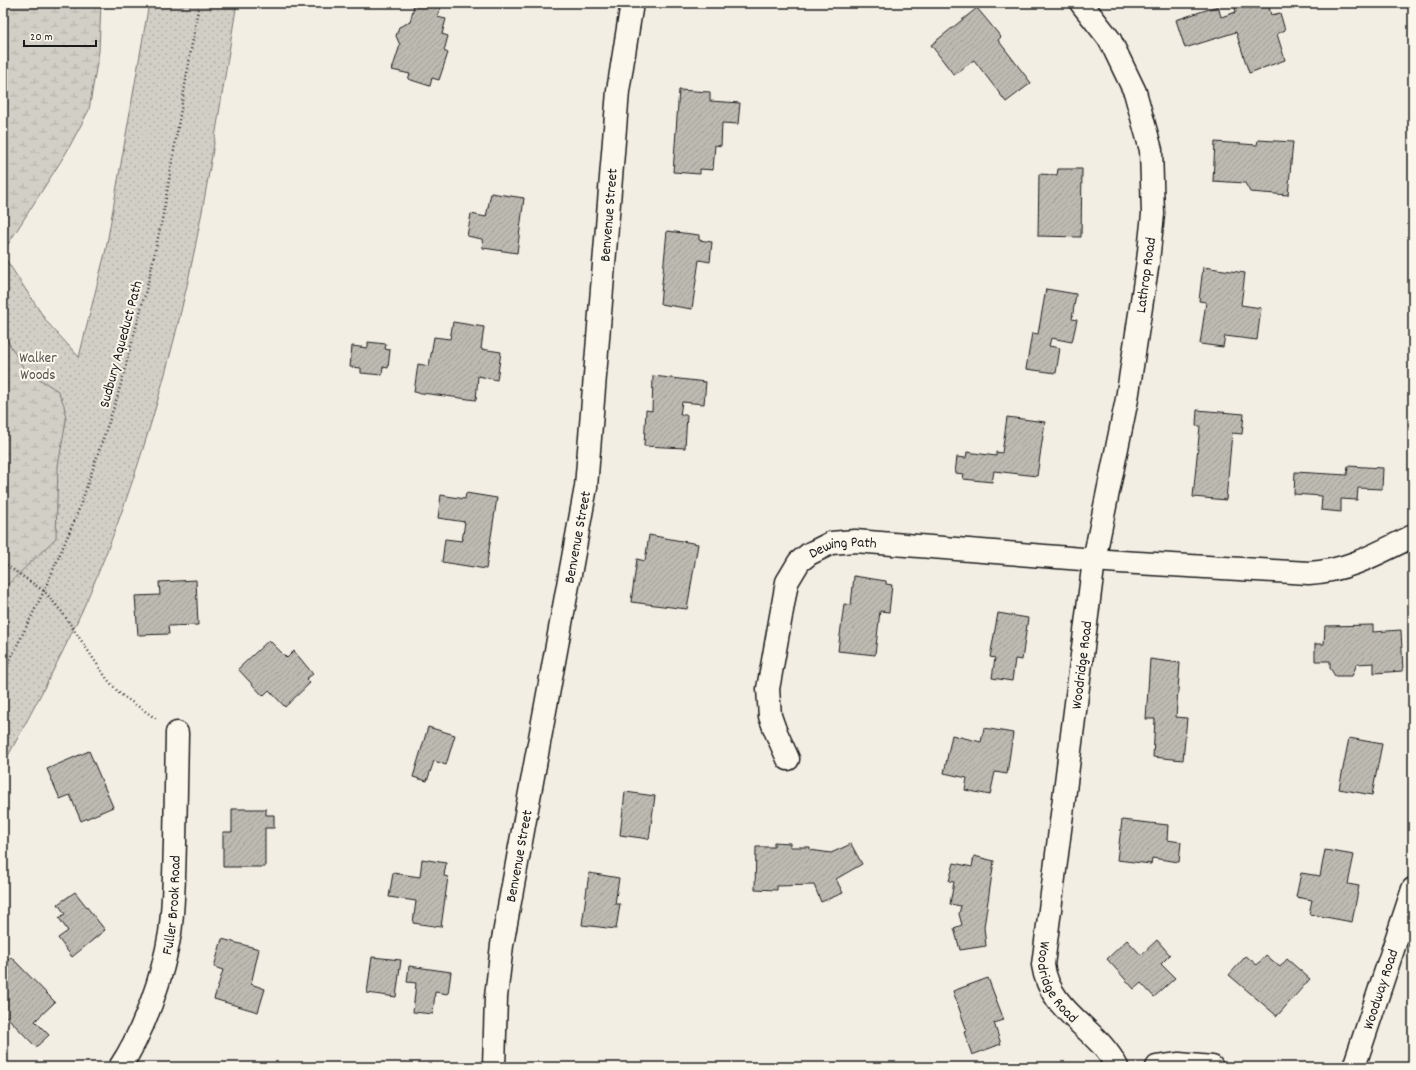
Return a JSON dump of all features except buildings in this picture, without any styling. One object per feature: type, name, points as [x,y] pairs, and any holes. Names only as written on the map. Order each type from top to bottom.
[{"type":"street","name":"Benvenue Street","points":[[494,1067],[496,997],[502,945],[586,487],[618,92],[632,3]]},
{"type":"street","name":"Lathrop Road","points":[[1081,3],[1110,40],[1135,92],[1151,150],[1153,193],[1151,237],[1127,399],[1094,560]]},
{"type":"street","points":[[1094,560],[1309,573],[1324,572],[1353,565],[1413,536]]},
{"type":"street","name":"Dewing Path","points":[[788,759],[770,716],[768,689],[788,582],[799,562],[809,554],[831,543],[855,541],[1094,560]]},
{"type":"street","name":"Woodridge Road","points":[[1094,560],[1043,965],[1045,979],[1058,1003],[1101,1045],[1117,1067]]},
{"type":"street","name":"Fuller Brook Road","points":[[120,1067],[134,1042],[149,1006],[161,970],[170,934],[174,871],[177,733]]},
{"type":"street","name":"Woodway Road","points":[[1354,1067],[1413,889]]},
{"type":"street","points":[[1157,1067],[1179,1064],[1212,1067]]},
{"type":"path","name":"Sudbury Aqueduct Path","points":[[3,674],[44,591],[78,512],[100,453],[117,398],[149,279],[175,149],[199,3]]},
{"type":"path","points":[[3,563],[44,591],[62,612],[107,679],[120,694],[177,733]]},
{"type":"green space","points":[[3,3],[101,3],[99,51],[89,110],[66,153],[3,252]]},
{"type":"green space","points":[[149,3],[237,3],[196,245],[159,397],[111,541],[82,611],[44,688],[3,765],[3,255],[47,322],[79,357],[106,249]]},
{"type":"green space","name":"Walker Woods","points":[[3,333],[24,369],[58,391],[64,405],[66,421],[58,466],[56,538],[3,589]]}]
